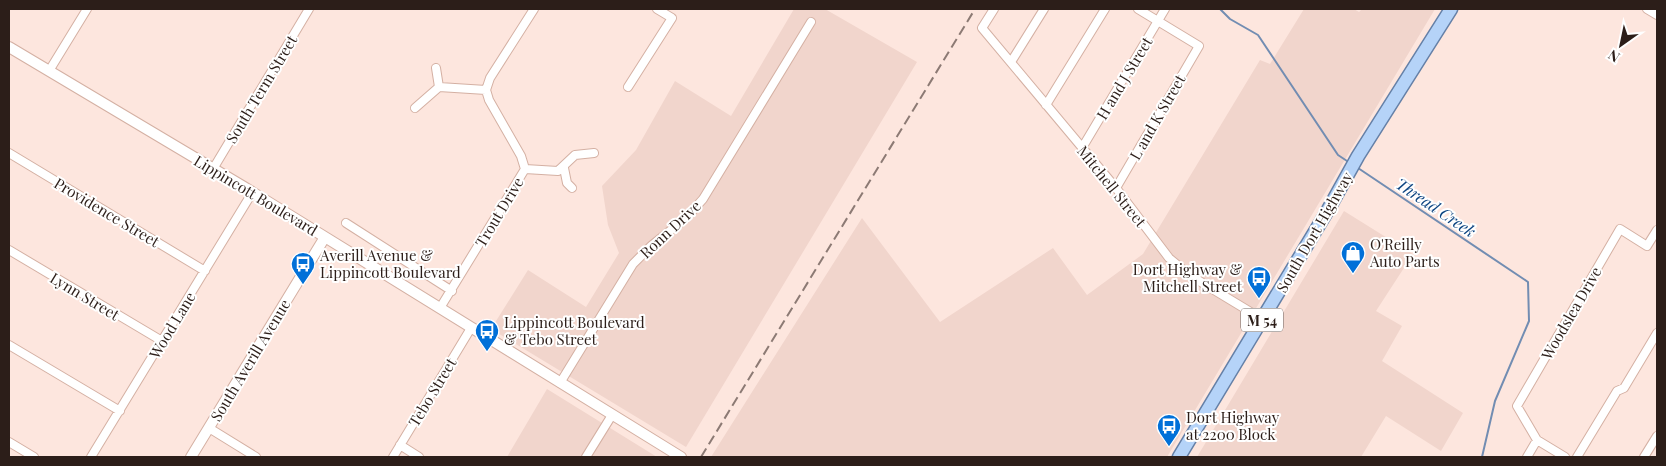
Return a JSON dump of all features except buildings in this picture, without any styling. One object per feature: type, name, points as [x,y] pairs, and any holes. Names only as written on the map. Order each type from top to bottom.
[{"type":"main road","name":"South Dort Highway","points":[[1179,457],[1358,156],[1451,9]]},
{"type":"street","points":[[49,71],[86,9]]},
{"type":"street","name":"South Term Street","points":[[213,169],[309,9]]},
{"type":"street","points":[[415,108],[439,87],[486,90],[490,78],[534,9]]},
{"type":"street","points":[[628,87],[672,18],[657,9]]},
{"type":"street","name":"Mitchell Street","points":[[994,9],[982,28],[1116,188],[1169,258],[1191,276],[1262,319]]},
{"type":"street","points":[[1011,62],[1044,9]]},
{"type":"street","points":[[1046,106],[1105,9]]},
{"type":"street","points":[[1138,9],[1158,21]]},
{"type":"street","name":"H and J Street","points":[[1082,148],[1165,9]]},
{"type":"street","points":[[1647,9],[1657,15]]},
{"type":"street","name":"L and K Street","points":[[1116,188],[1199,46],[1158,21]]},
{"type":"street","name":"Ronn Drive","points":[[560,383],[633,264],[651,246],[686,218],[702,199],[811,22]]},
{"type":"street","name":"Lippincott Boulevard","points":[[9,47],[325,237],[681,457]]},
{"type":"street","points":[[436,68],[439,87]]},
{"type":"street","name":"Trout Drive","points":[[440,308],[525,169],[521,156],[489,100],[486,90]]},
{"type":"street","name":"Providence Street","points":[[9,153],[205,271]]},
{"type":"street","points":[[525,169],[561,169],[575,155],[594,153]]},
{"type":"street","points":[[561,169],[567,183],[572,188]]},
{"type":"street","name":"Wood Lane","points":[[91,457],[252,193]]},
{"type":"street","points":[[346,223],[452,290]]},
{"type":"street","name":"Woodslea Drive","points":[[1565,457],[1538,440],[1517,406],[1620,229],[1647,246],[1657,230]]},
{"type":"street","name":"South Averill Avenue","points":[[191,457],[325,237]]},
{"type":"street","name":"Lynn Street","points":[[9,250],[162,342]]},
{"type":"street","name":"Tebo Street","points":[[393,457],[471,328]]},
{"type":"street","points":[[1577,457],[1617,390],[1624,388],[1657,333]]},
{"type":"street","points":[[9,345],[120,411]]},
{"type":"street","points":[[586,457],[612,415]]},
{"type":"street","points":[[209,428],[256,457]]},
{"type":"street","points":[[1644,457],[1657,436]]},
{"type":"street","points":[[1527,457],[1538,440]]},
{"type":"street","points":[[9,442],[34,457]]},
{"type":"street","points":[[400,445],[420,457]]},
{"type":"shaded area","points":[[794,9],[825,9],[917,62],[686,447],[491,329],[528,270],[586,307],[619,253],[608,225],[602,186],[636,150],[675,81],[731,116]]},
{"type":"shaded area","points":[[1304,9],[1354,9],[1359,12],[1362,9],[1435,9],[1167,457],[711,457],[862,218],[940,322],[1053,248],[1087,295],[1143,254],[1260,60],[1270,64]]},
{"type":"shaded area","points":[[1344,211],[1413,254],[1376,311],[1402,326],[1382,361],[1463,413],[1441,451],[1386,416],[1361,457],[1197,457]]},
{"type":"shaded area","points":[[547,389],[657,457],[507,457]]},
{"type":"waterway","name":"Thread Creek","points":[[1220,9],[1230,19],[1258,35],[1338,155],[1350,163]]},
{"type":"waterway","name":"Thread Creek","points":[[1358,168],[1528,282],[1529,321],[1495,401],[1482,457]]},
{"type":"railway","points":[[701,457],[975,9]]},
{"type":"place","name":"O'Reilly Auto Parts","points":[[1353,274]]},
{"type":"place","name":"Averill Avenue & Lippincott Boulevard","points":[[303,285]]},
{"type":"place","name":"Dort Highway & Mitchell Street","points":[[1259,299]]},
{"type":"place","name":"Lippincott Boulevard & Tebo Street","points":[[487,352]]},
{"type":"place","name":"Dort Highway at 2200 Block","points":[[1169,447]]}]
